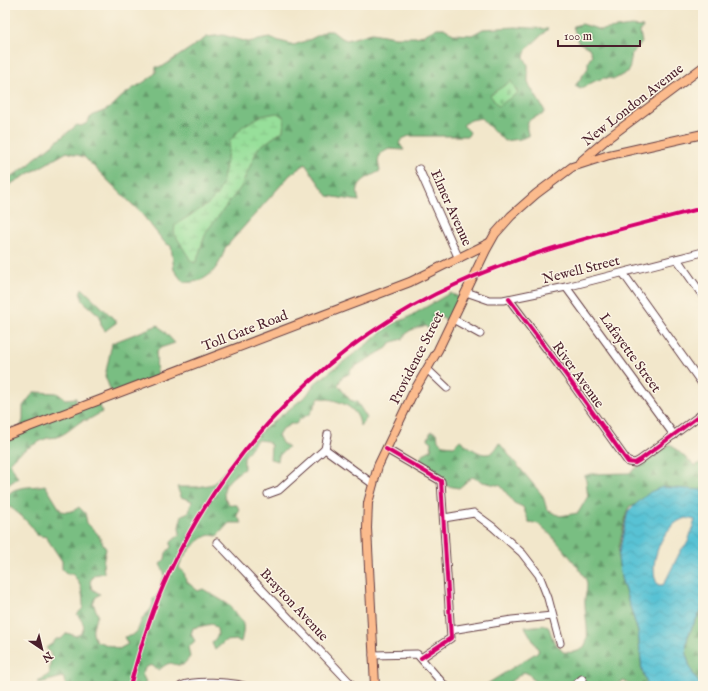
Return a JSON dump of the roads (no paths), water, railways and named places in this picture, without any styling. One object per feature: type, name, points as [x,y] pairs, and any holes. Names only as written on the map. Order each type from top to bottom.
[{"type":"main road","name":"New London Avenue","points":[[578,164],[608,138],[703,67]]},
{"type":"main road","name":"Providence Street","points":[[375,686],[366,514],[372,484],[386,449],[414,392],[453,319],[490,242],[511,216],[558,176],[578,164],[609,155],[703,134]]},
{"type":"main road","name":"Toll Gate Road","points":[[5,436],[405,283],[490,242]]},
{"type":"street","name":"Elmer Avenue","points":[[419,169],[459,258]]},
{"type":"street","name":"Newell Street","points":[[466,292],[489,300],[508,299],[566,287],[703,252]]},
{"type":"street","points":[[677,259],[703,296]]},
{"type":"street","points":[[623,273],[703,385]]},
{"type":"street","name":"Lafayette Street","points":[[566,287],[674,435]]},
{"type":"street","name":"River Avenue","points":[[508,299],[566,375],[624,458],[631,462],[640,460],[674,435]]},
{"type":"street","points":[[453,319],[480,334]]},
{"type":"street","points":[[427,369],[447,388]]},
{"type":"street","points":[[674,435],[703,413]]},
{"type":"street","points":[[268,494],[279,490],[325,449],[328,434]]},
{"type":"street","points":[[325,449],[372,484]]},
{"type":"street","points":[[386,449],[441,481],[451,638],[421,658]]},
{"type":"street","points":[[444,518],[474,513],[510,542],[539,575],[560,643]]},
{"type":"street","name":"Brayton Avenue","points":[[217,542],[353,686]]},
{"type":"street","points":[[451,630],[512,620],[552,616]]},
{"type":"street","points":[[373,655],[417,654],[445,686]]},
{"type":"street","points":[[574,686],[582,679],[586,686]]},
{"type":"street","points":[[181,686],[190,684],[244,686]]},
{"type":"water","points":[[662,487],[703,490],[703,606],[689,634],[686,647],[688,662],[694,675],[702,686],[648,686],[642,670],[638,632],[621,578],[618,558],[628,511],[650,492]],"holes":[[[686,518],[695,520],[688,542],[681,550],[663,585],[658,585],[654,567],[659,546],[664,536],[670,528],[678,522]]]}]
